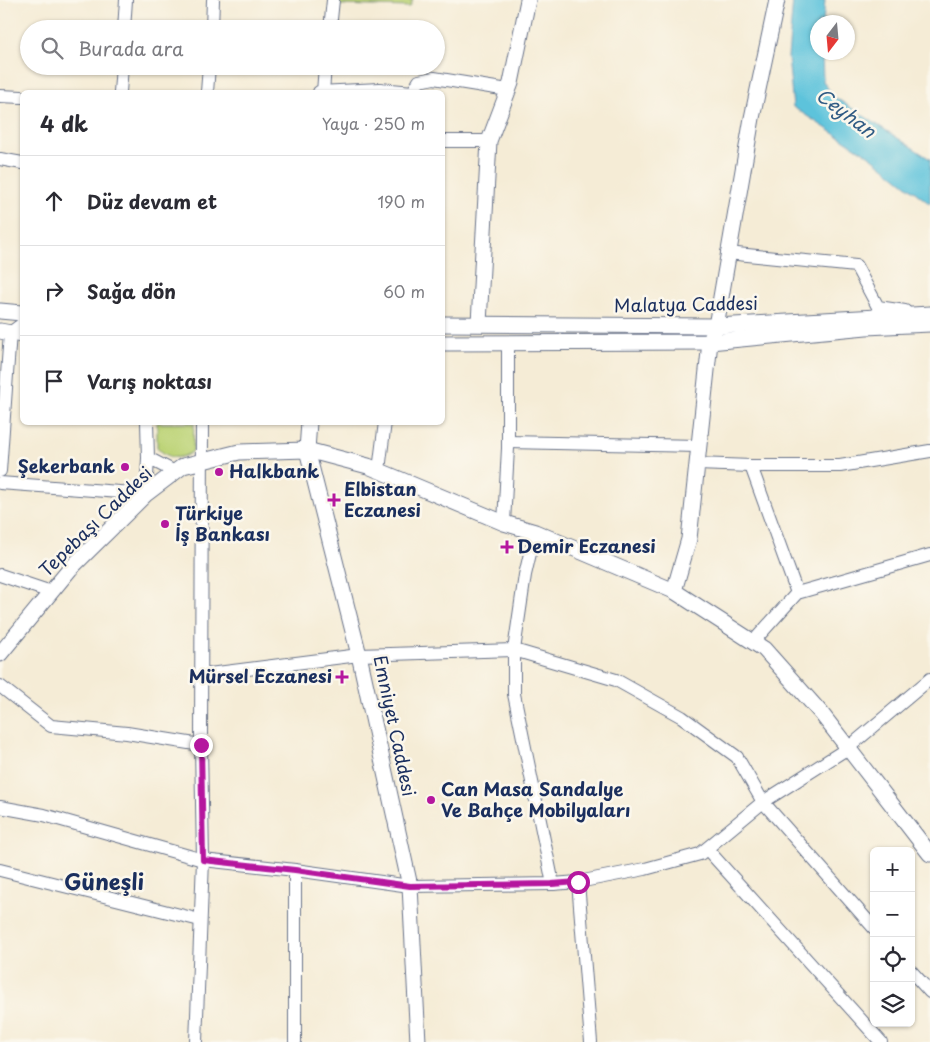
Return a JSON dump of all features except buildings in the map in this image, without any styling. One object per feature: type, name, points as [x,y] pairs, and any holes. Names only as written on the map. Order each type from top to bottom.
[{"type":"street","points":[[125,20],[126,0]]},
{"type":"street","points":[[212,20],[213,0]]},
{"type":"street","points":[[331,20],[333,0]]},
{"type":"street","points":[[479,323],[489,141],[508,90],[528,0]]},
{"type":"street","points":[[674,591],[689,539],[710,342],[716,326],[727,253],[752,118],[777,0]]},
{"type":"street","points":[[120,90],[121,75]]},
{"type":"street","points":[[207,90],[208,75]]},
{"type":"street","points":[[321,90],[324,75]]},
{"type":"street","points":[[414,90],[419,81],[434,78],[508,90]]},
{"type":"street","points":[[360,90],[391,90]]},
{"type":"street","points":[[0,96],[20,97]]},
{"type":"street","points":[[445,141],[489,141]]},
{"type":"street","points":[[0,159],[20,163]]},
{"type":"street","points":[[727,253],[856,266],[878,307],[929,322]]},
{"type":"street","points":[[0,311],[20,313]]},
{"type":"street","points":[[445,343],[710,342],[929,322]]},
{"type":"street","name":"Malatya Caddesi","points":[[445,324],[716,326],[929,322]]},
{"type":"street","points":[[0,471],[14,331]]},
{"type":"street","points":[[504,523],[508,442],[508,344]]},
{"type":"street","points":[[0,483],[146,494],[147,425]]},
{"type":"street","points":[[196,1042],[203,860],[201,745],[202,425]]},
{"type":"street","name":"Emniyet Caddesi","points":[[308,425],[307,450],[360,656],[410,886],[418,1042]]},
{"type":"street","points":[[379,470],[385,425]]},
{"type":"street","points":[[508,442],[699,446]]},
{"type":"street","points":[[148,458],[179,469],[239,452],[307,450],[379,470],[504,523],[536,532],[674,591],[764,649],[822,713],[930,854]]},
{"type":"street","points":[[697,464],[840,466],[930,451]]},
{"type":"street","points":[[751,466],[798,593]]},
{"type":"street","name":"Tepebaşı Caddesi","points":[[0,654],[70,569],[146,494],[179,469]]},
{"type":"street","points":[[536,532],[525,574],[514,650],[514,694],[552,884]]},
{"type":"street","points":[[753,642],[798,593],[930,555]]},
{"type":"street","points":[[0,575],[50,592]]},
{"type":"street","points":[[201,675],[360,656],[514,650],[616,680],[682,717],[737,757],[763,802],[870,923]]},
{"type":"street","points":[[0,807],[44,815],[203,860],[295,870],[410,886],[578,882],[645,869],[700,854],[763,802],[848,748],[930,679]]},
{"type":"street","points":[[0,686],[51,726],[127,733],[201,745]]},
{"type":"street","points":[[707,848],[881,1042]]},
{"type":"street","points":[[0,870],[200,920]]},
{"type":"street","points":[[295,870],[295,1042]]},
{"type":"street","points":[[578,882],[591,1042]]},
{"type":"street","points":[[915,975],[930,992]]},
{"type":"green space","points":[[340,0],[413,0],[410,7],[339,5]]},
{"type":"green space","points":[[157,425],[194,425],[193,451],[188,454],[174,457],[165,454],[157,447]]},
{"type":"water","name":"Ceyhan","points":[[793,0],[825,0],[824,15],[810,15],[810,60],[822,60],[823,81],[833,96],[930,159],[930,204],[871,157],[793,107],[788,57]]},
{"type":"place","name":"Şekerbank","points":[[125,467]]},
{"type":"place","name":"Halkbank","points":[[219,472]]},
{"type":"place","name":"Elbistan Eczanesi","points":[[334,500]]},
{"type":"place","name":"Türkiye İş Bankası","points":[[165,524]]},
{"type":"place","name":"Demir Eczanesi","points":[[507,547]]},
{"type":"place","name":"Mürsel Eczanesi","points":[[342,677]]},
{"type":"place","name":"Can Masa Sandalye Ve Bahçe Mobilyaları","points":[[431,800]]},
{"type":"district","name":"Güneşli","points":[[104,882]]},
{"type":"route","points":[[201,745],[203,860],[295,870],[410,886],[578,882]]}]
